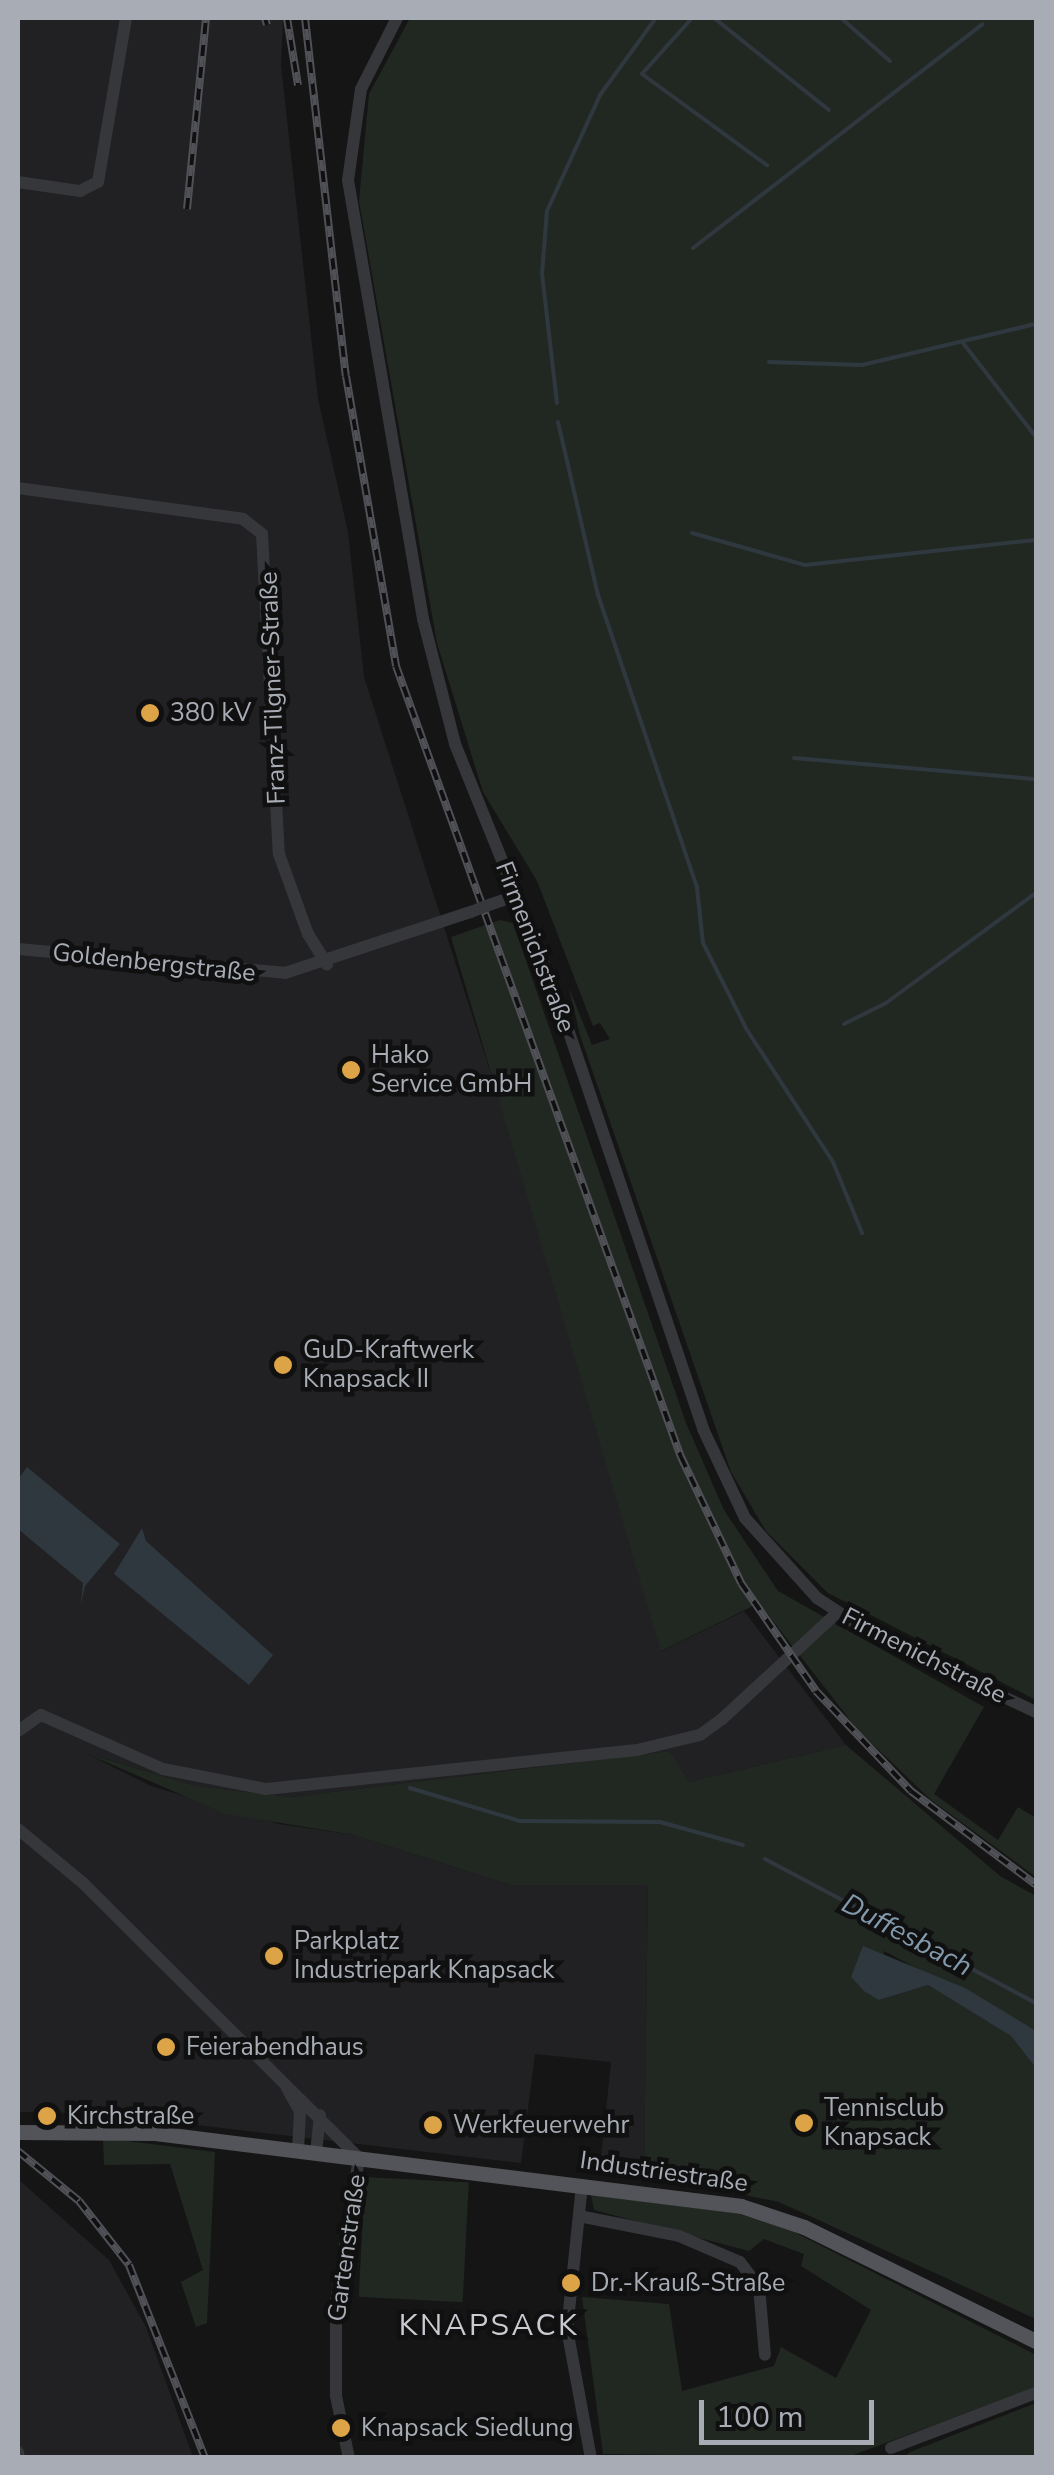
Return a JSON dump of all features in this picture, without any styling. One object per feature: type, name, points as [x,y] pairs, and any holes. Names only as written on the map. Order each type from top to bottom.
[{"type":"main road","name":"Industriestraße","points":[[18,2132],[155,2133],[582,2184],[772,2214],[1036,2341]]},
{"type":"street","points":[[18,182],[80,191],[98,182],[126,18]]},
{"type":"street","name":"Firmenichstraße","points":[[397,18],[354,114],[350,202],[434,670],[468,780],[518,895],[713,1456],[768,1550],[837,1614],[1036,1712]]},
{"type":"street","name":"Franz-Tilgner-Straße","points":[[18,488],[242,519],[262,534],[280,854],[328,964]]},
{"type":"street","name":"Goldenbergstraße","points":[[18,949],[218,973],[328,964],[518,895]]},
{"type":"street","points":[[18,1731],[41,1715],[164,1769],[266,1788],[637,1750],[711,1727],[837,1614]]},
{"type":"street","points":[[18,1829],[84,1883],[359,2158]]},
{"type":"street","points":[[286,2086],[300,2110],[298,2152]]},
{"type":"street","points":[[316,2154],[320,2115]]},
{"type":"street","name":"Gartenstraße","points":[[349,2458],[336,2396],[336,2301],[359,2158]]},
{"type":"street","points":[[582,2184],[567,2329],[591,2458]]},
{"type":"street","points":[[580,2216],[679,2236],[740,2262],[759,2287],[764,2355]]},
{"type":"street","points":[[891,2448],[1036,2393]]},
{"type":"shaded area","points":[[18,18],[283,18],[281,65],[318,399],[348,532],[364,677],[569,1318],[662,1651],[744,1611],[846,1745],[689,1782],[670,1751],[291,1797],[196,1786],[85,1753],[151,1786],[279,1824],[354,1835],[511,1885],[648,1885],[644,2174],[600,2168],[611,2062],[535,2054],[521,2163],[95,2113],[18,2112]]},
{"type":"shaded area","points":[[410,18],[1036,18],[1036,1700],[828,1593],[766,1531],[731,1472],[580,1035],[569,988],[592,1045],[610,1039],[600,1023],[593,1026],[537,881],[483,792],[437,643],[359,201],[369,94]]},
{"type":"shaded area","points":[[500,920],[513,923],[686,1423],[724,1510],[778,1591],[984,1707],[934,1794],[998,1840],[1018,1807],[1036,1818],[1036,1877],[930,1799],[857,1729],[759,1603],[661,1651],[451,937]]},
{"type":"shaded area","points":[[27,1467],[120,1544],[85,1586],[81,1604],[83,1583],[18,1529],[18,1479]]},
{"type":"shaded area","points":[[142,1528],[146,1541],[273,1655],[249,1685],[114,1574]]},
{"type":"shaded area","points":[[846,1745],[1000,1876],[1036,1896],[1036,2031],[884,1951],[879,2000],[928,1985],[1011,2036],[1036,2068],[1036,2319],[779,2202],[644,2174],[648,1885],[511,1885],[354,1835],[226,1814],[85,1753],[196,1786],[291,1797],[670,1751],[689,1782]]},
{"type":"shaded area","points":[[863,1946],[965,1988],[1036,2031],[1036,2068],[1011,2036],[928,1985],[879,2000],[864,1991],[851,1977]]},
{"type":"shaded area","points":[[103,2138],[215,2152],[207,2323],[196,2327],[181,2282],[203,2270],[170,2164],[104,2165]]},
{"type":"shaded area","points":[[365,2177],[469,2182],[463,2302],[359,2297]]},
{"type":"shaded area","points":[[18,2179],[109,2260],[146,2327],[193,2457],[18,2458]]},
{"type":"shaded area","points":[[591,2195],[736,2213],[792,2231],[1036,2355],[1036,2387],[848,2457],[603,2454],[582,2297],[669,2304],[682,2391],[774,2366],[781,2347],[836,2378],[871,2310],[801,2266],[804,2254],[764,2239],[749,2251],[594,2210]]},
{"type":"shaded area","points":[[1036,2403],[1036,2457],[904,2457],[910,2452]]},
{"type":"waterway","points":[[557,403],[542,274],[547,211],[600,95],[656,18]]},
{"type":"waterway","points":[[692,18],[642,74],[767,165]]},
{"type":"waterway","points":[[714,18],[829,110]]},
{"type":"waterway","points":[[841,18],[890,61]]},
{"type":"waterway","points":[[693,248],[983,24]]},
{"type":"waterway","points":[[769,362],[862,365],[1036,324]]},
{"type":"waterway","points":[[963,343],[1036,437]]},
{"type":"waterway","points":[[558,422],[598,595],[697,888],[703,943],[747,1030],[833,1162],[862,1233]]},
{"type":"waterway","points":[[692,533],[805,565],[1036,540]]},
{"type":"waterway","points":[[794,758],[1036,779]]},
{"type":"waterway","points":[[844,1024],[886,1003],[1036,893]]},
{"type":"waterway","points":[[410,1788],[520,1821],[660,1822],[743,1845]]},
{"type":"waterway","name":"Duffesbach","points":[[765,1859],[1036,2003]]},
{"type":"railway","points":[[187,209],[206,18]]},
{"type":"railway","points":[[265,18],[267,25]]},
{"type":"railway","points":[[287,18],[298,85]]},
{"type":"railway","points":[[305,18],[346,376],[396,666],[681,1457],[741,1583],[816,1691],[911,1791],[1036,1885]]},
{"type":"railway","points":[[18,2151],[79,2201],[129,2265],[205,2458]]},
{"type":"place","name":"380 kV","points":[[150,713]]},
{"type":"place","name":"Hako Service GmbH","points":[[351,1070]]},
{"type":"place","name":"GuD-Kraftwerk Knapsack II","points":[[283,1365]]},
{"type":"place","name":"Parkplatz Industriepark Knapsack","points":[[274,1956]]},
{"type":"place","name":"Feierabendhaus","points":[[166,2047]]},
{"type":"place","name":"Kirchstraße","points":[[47,2116]]},
{"type":"place","name":"Tennisclub Knapsack","points":[[804,2123]]},
{"type":"place","name":"Werkfeuerwehr","points":[[433,2125]]},
{"type":"place","name":"Dr.-Krauß-Straße","points":[[571,2283]]},
{"type":"place","name":"Knapsack Siedlung","points":[[341,2428]]},
{"type":"district","name":"KNAPSACK","points":[[489,2326]]}]
